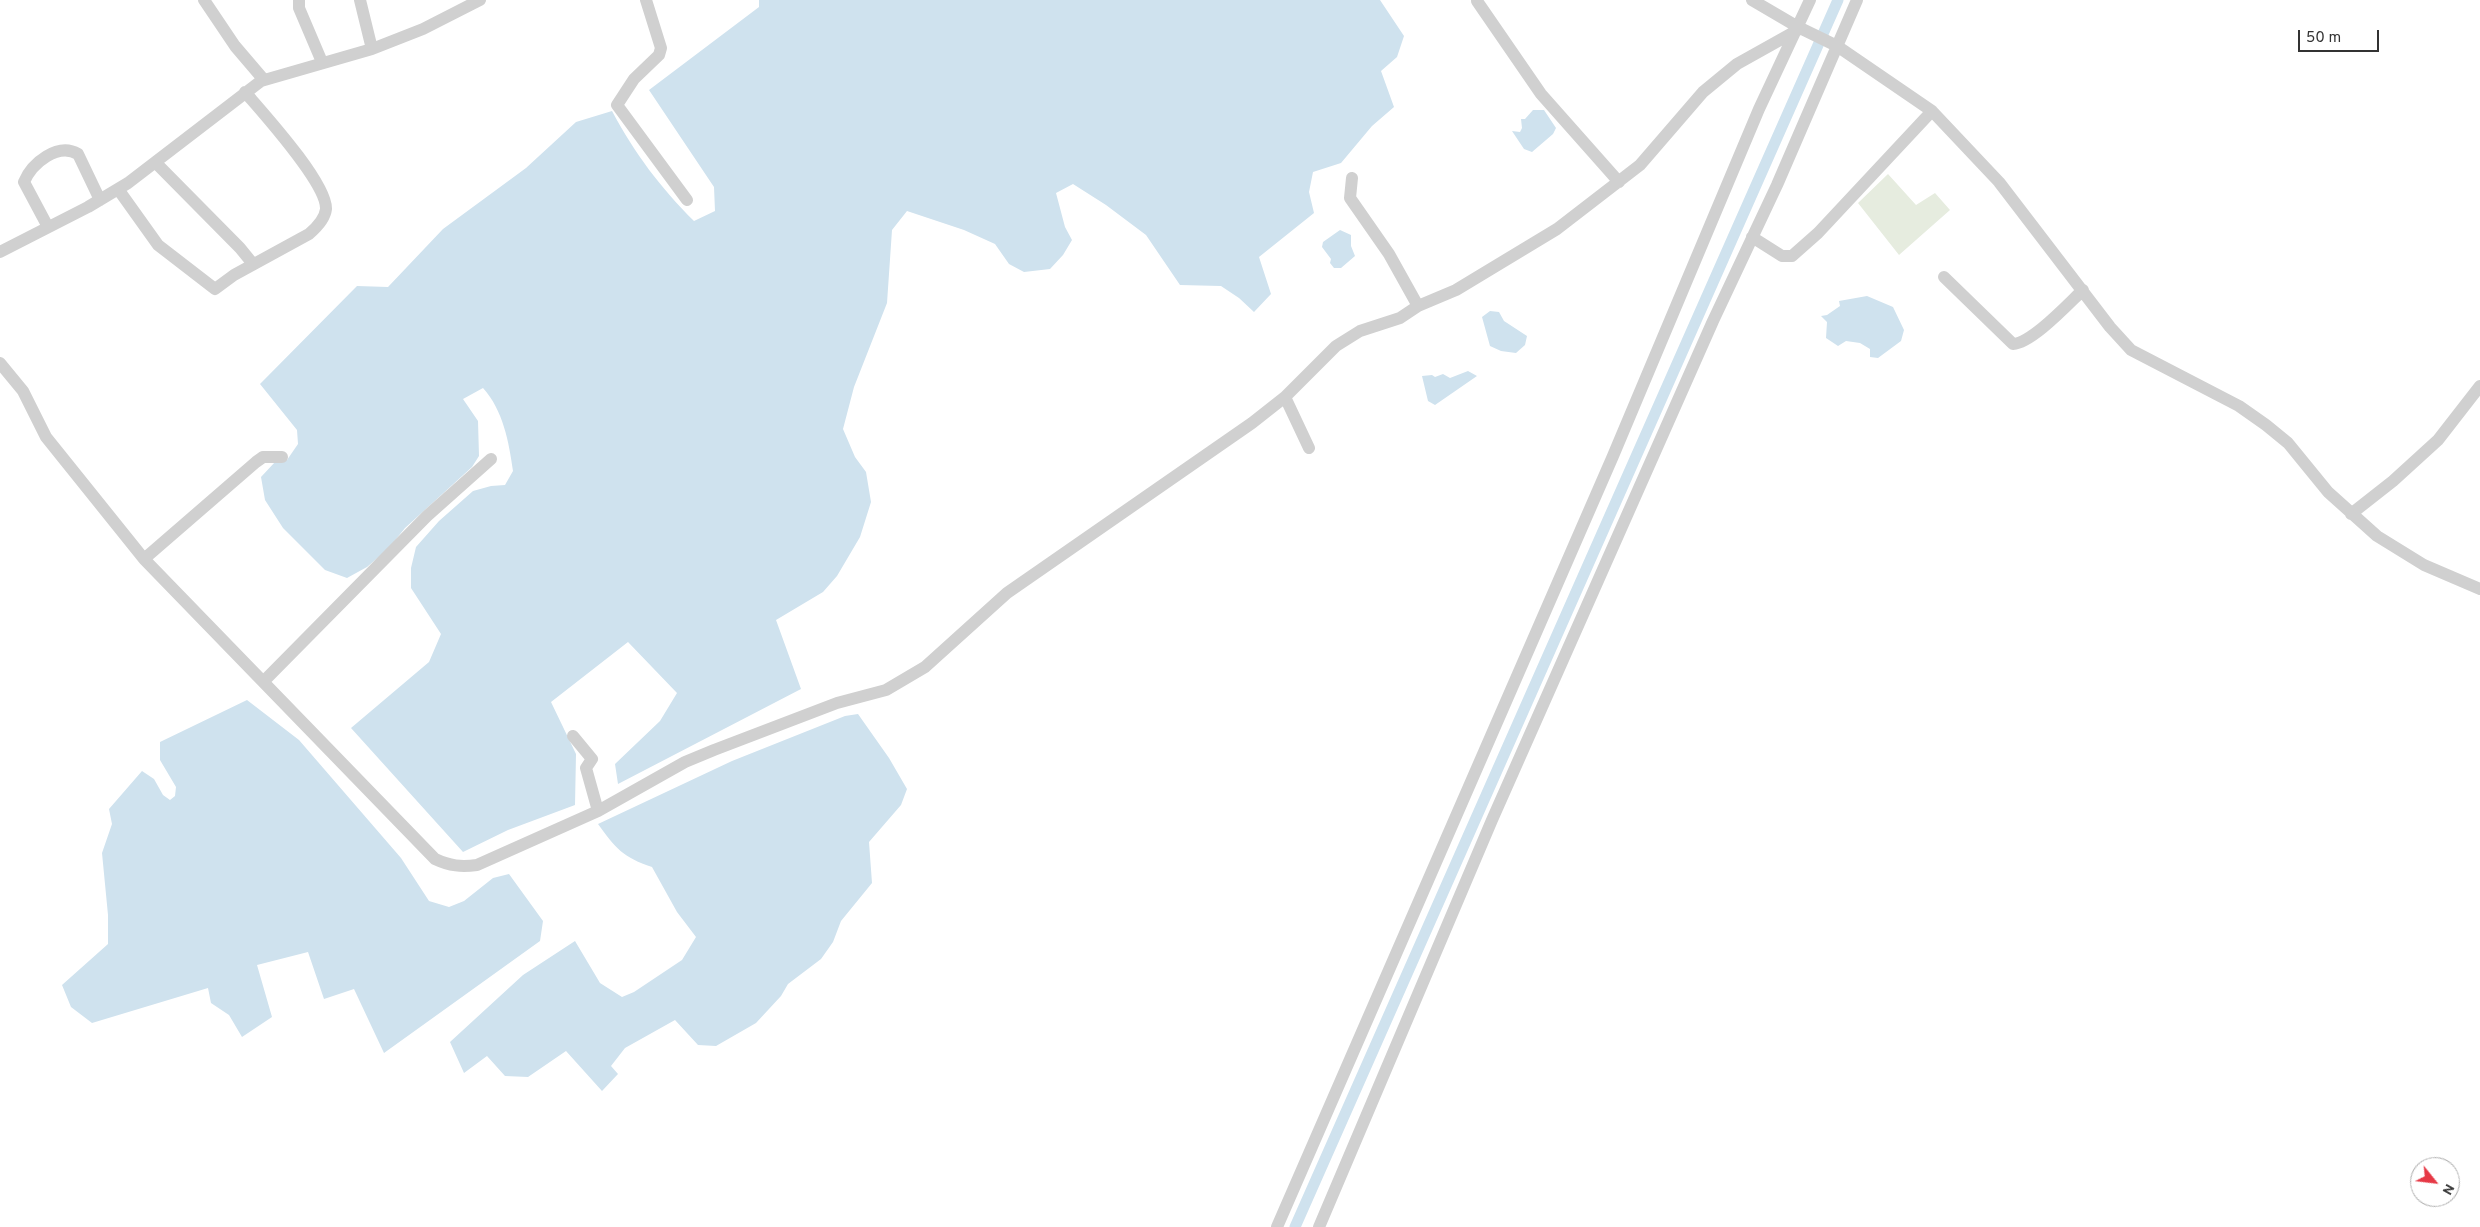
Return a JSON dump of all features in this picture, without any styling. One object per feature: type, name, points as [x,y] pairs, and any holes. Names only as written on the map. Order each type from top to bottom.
[{"type":"street","points":[[204,0],[235,46],[264,80]]},
{"type":"street","points":[[300,0],[299,8],[322,62]]},
{"type":"street","points":[[360,0],[372,49]]},
{"type":"street","points":[[0,252],[118,189],[156,163],[245,92],[264,80],[372,49],[423,29],[480,0]]},
{"type":"street","points":[[646,0],[661,48],[659,55],[634,79],[617,105],[686,200]]},
{"type":"street","points":[[1752,0],[1799,29],[1833,44],[1932,111],[1999,182],[2110,327],[2131,350],[2239,406],[2288,443],[2328,492],[2377,536],[2424,565],[2480,589]]},
{"type":"street","points":[[1277,1227],[1609,465],[1759,109],[1799,29],[1810,0]]},
{"type":"street","points":[[1319,1227],[1496,811],[1781,177],[1833,44],[1857,0]]},
{"type":"street","points":[[1478,1],[1540,94],[1619,182]]},
{"type":"street","points":[[0,363],[23,391],[46,437],[144,559],[435,859],[450,866],[477,864],[598,811],[685,762],[837,703],[886,690],[924,666],[1007,593],[1252,423],[1285,397],[1336,346],[1360,331],[1400,318],[1418,306],[1456,290],[1557,229],[1591,201],[1619,182],[1658,146],[1703,92],[1737,64],[1799,29]]},
{"type":"street","points":[[118,189],[158,245],[215,289],[253,264],[309,234],[317,227],[326,210],[319,186],[281,134],[245,92]]},
{"type":"street","points":[[1752,238],[1782,256],[1792,256],[1818,232],[1932,111]]},
{"type":"street","points":[[48,226],[24,182],[36,163],[49,155],[65,149],[78,154],[100,200]]},
{"type":"street","points":[[156,163],[240,248],[253,264]]},
{"type":"street","points":[[1352,178],[1350,198],[1389,254],[1418,306]]},
{"type":"street","points":[[1944,277],[2013,344],[2020,344],[2083,290]]},
{"type":"street","points":[[2351,514],[2394,481],[2438,440],[2480,386]]},
{"type":"street","points":[[1285,397],[1291,414],[1309,448]]},
{"type":"street","points":[[144,559],[256,462],[263,457],[282,457]]},
{"type":"street","points":[[264,681],[427,516],[490,459]]},
{"type":"street","points":[[573,736],[592,760],[586,768],[598,811]]},
{"type":"shaded area","points":[[1888,174],[1916,205],[1935,193],[1950,210],[1899,255],[1858,203]]},
{"type":"water","points":[[759,0],[1380,0],[1404,36],[1397,57],[1381,71],[1394,107],[1372,126],[1341,163],[1313,172],[1309,192],[1314,213],[1259,257],[1271,294],[1254,312],[1239,298],[1221,286],[1180,285],[1146,235],[1106,205],[1073,184],[1056,193],[1065,227],[1072,240],[1063,255],[1050,269],[1024,272],[1009,264],[995,244],[964,230],[907,211],[892,230],[887,303],[854,387],[843,429],[855,457],[866,472],[871,502],[860,537],[837,576],[823,592],[776,620],[801,689],[618,784],[615,764],[660,721],[677,693],[628,642],[551,702],[576,754],[575,805],[508,830],[463,852],[351,728],[429,662],[441,634],[411,588],[411,568],[416,547],[439,521],[473,491],[491,486],[505,485],[513,471],[507,438],[496,406],[483,388],[463,399],[478,421],[479,456],[472,467],[405,528],[388,549],[367,567],[347,578],[325,570],[283,528],[265,500],[261,477],[275,462],[287,460],[298,444],[297,430],[260,384],[357,286],[388,287],[443,229],[526,168],[576,122],[612,111],[649,169],[670,196],[694,221],[715,211],[714,187],[649,90],[759,7]]},
{"type":"water","points":[[1533,110],[1544,110],[1556,128],[1553,134],[1532,152],[1524,149],[1512,131],[1520,132],[1522,128],[1521,119],[1525,119]]},
{"type":"water","points":[[1340,230],[1351,235],[1351,246],[1355,256],[1341,268],[1334,268],[1330,263],[1331,259],[1322,247],[1323,242]]},
{"type":"water","points":[[1867,296],[1893,307],[1904,330],[1901,341],[1878,358],[1870,357],[1870,349],[1860,343],[1846,341],[1838,346],[1826,338],[1827,322],[1821,316],[1827,315],[1840,306],[1839,301]]},
{"type":"water","points":[[1490,311],[1499,312],[1504,321],[1527,336],[1525,345],[1516,353],[1501,351],[1490,346],[1482,317]]},
{"type":"water","points":[[1468,371],[1477,376],[1435,405],[1428,401],[1422,376],[1432,375],[1435,377],[1443,374],[1450,378]]},
{"type":"water","points":[[247,700],[299,740],[401,858],[429,901],[449,907],[464,901],[493,878],[509,874],[543,921],[540,941],[384,1053],[354,989],[324,999],[308,952],[257,965],[272,1017],[242,1037],[229,1015],[211,1003],[208,988],[92,1023],[71,1007],[62,985],[108,944],[108,915],[102,853],[112,824],[109,809],[142,771],[154,779],[163,795],[170,800],[175,796],[176,787],[160,760],[160,742]]},
{"type":"water","points":[[858,714],[889,758],[907,789],[901,805],[869,842],[872,883],[841,921],[833,942],[821,959],[788,984],[781,996],[756,1023],[716,1046],[698,1045],[675,1020],[625,1048],[611,1066],[618,1074],[602,1091],[566,1051],[528,1077],[505,1076],[487,1056],[464,1073],[450,1042],[523,975],[575,941],[600,983],[622,997],[634,992],[682,960],[696,937],[677,912],[652,867],[627,856],[610,840],[598,824],[732,761],[845,716]]},
{"type":"waterway","points":[[1295,1227],[1838,0]]}]
